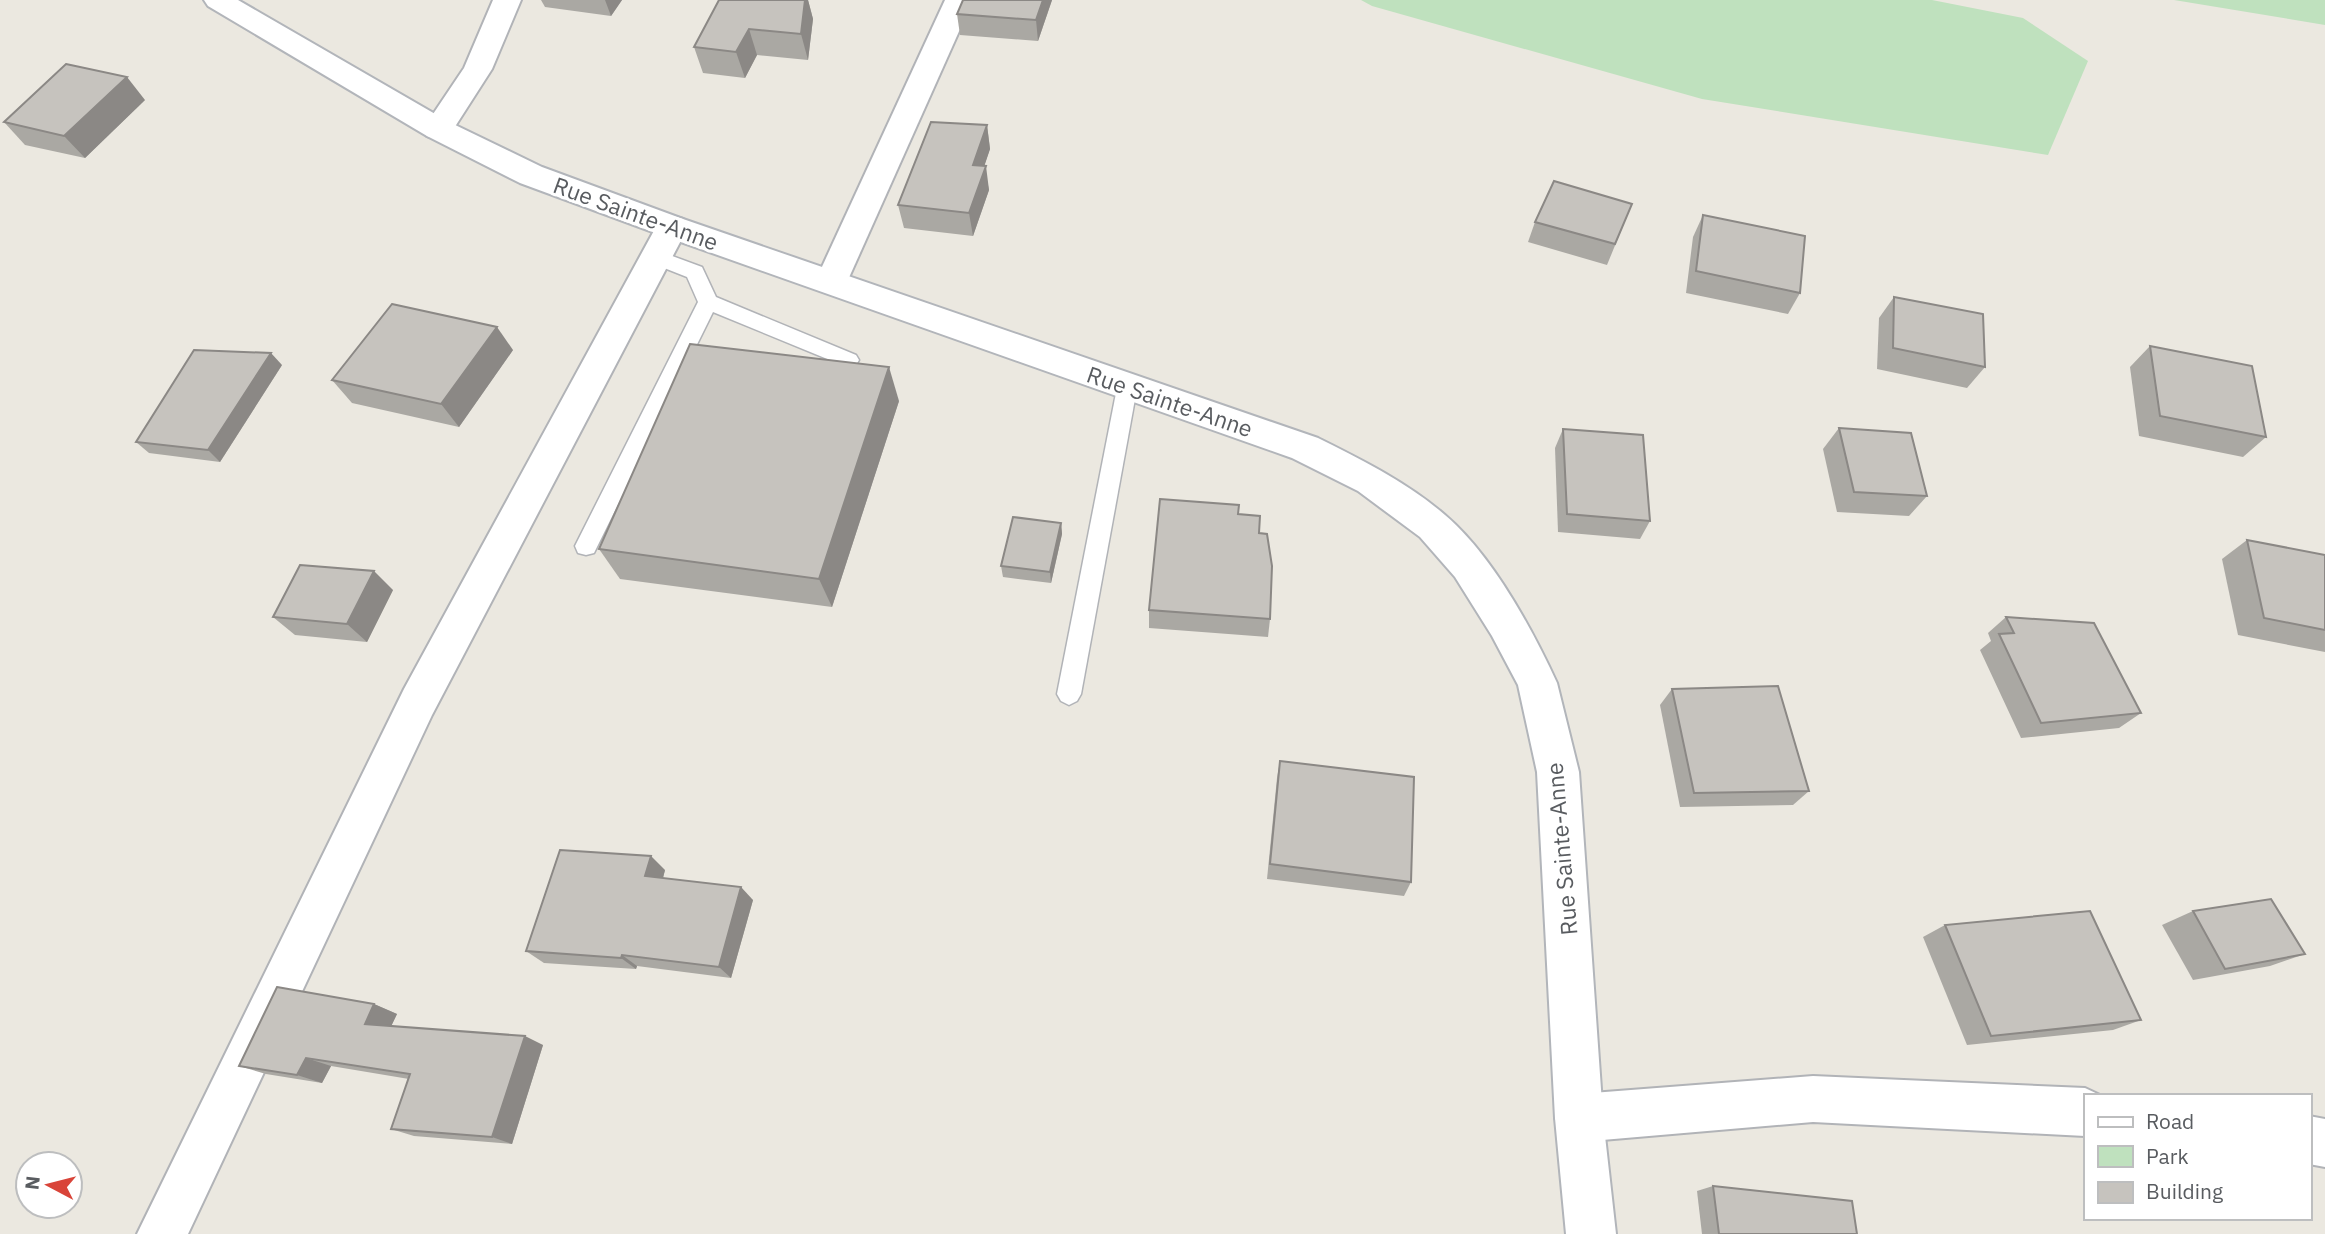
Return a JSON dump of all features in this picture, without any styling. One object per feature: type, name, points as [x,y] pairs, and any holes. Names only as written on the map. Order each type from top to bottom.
[{"type":"main road","name":"Rue Sainte-Anne","points":[[218,0],[438,129],[664,242],[831,282],[1127,388],[1305,448],[1371,481],[1433,526],[1468,566],[1506,624],[1537,683],[1558,772],[1579,1118],[1591,1234]]},
{"type":"main road","points":[[438,129],[478,69],[507,0]]},
{"type":"main road","points":[[831,282],[959,0]]},
{"type":"main road","points":[[162,1234],[418,702],[664,242]]},
{"type":"main road","points":[[1579,1118],[1813,1099],[2084,1112]]},
{"type":"lane","points":[[664,242],[695,272],[708,302],[849,360]]},
{"type":"lane","points":[[586,546],[708,302]]},
{"type":"lane","points":[[1069,695],[1127,388]]},
{"type":"green space","points":[[1361,0],[1932,0],[2023,18],[2088,61],[2048,155],[1702,99],[1372,6]]},
{"type":"green space","points":[[2174,0],[2325,0],[2325,25]]},
{"type":"building","points":[[719,0],[805,0],[801,34],[749,29],[736,52],[694,47]]},
{"type":"building","points":[[963,0],[1043,0],[1036,20],[957,14]]},
{"type":"building","points":[[66,64],[127,77],[64,136],[4,122]]},
{"type":"building","points":[[931,122],[987,125],[973,165],[986,166],[969,213],[898,205]]},
{"type":"building","points":[[1554,181],[1632,204],[1615,244],[1535,222]]},
{"type":"building","points":[[1703,215],[1805,236],[1800,293],[1696,271]]},
{"type":"building","points":[[1894,297],[1983,314],[1985,367],[1893,348]]},
{"type":"building","points":[[392,304],[497,327],[441,404],[332,380]]},
{"type":"building","points":[[690,344],[889,367],[819,579],[599,549]]},
{"type":"building","points":[[2150,346],[2252,366],[2266,437],[2160,416]]},
{"type":"building","points":[[194,350],[271,353],[208,450],[136,442]]},
{"type":"building","points":[[1839,428],[1911,433],[1927,496],[1854,492]]},
{"type":"building","points":[[1563,429],[1643,435],[1650,521],[1567,514]]},
{"type":"building","points":[[1160,499],[1239,505],[1238,514],[1260,516],[1259,533],[1267,534],[1272,566],[1270,619],[1149,610]]},
{"type":"building","points":[[1013,517],[1061,523],[1050,572],[1001,566]]},
{"type":"building","points":[[2247,540],[2325,555],[2325,630],[2264,618]]},
{"type":"building","points":[[300,565],[374,571],[347,624],[273,617]]},
{"type":"building","points":[[2006,617],[2094,623],[2141,713],[2041,723],[1999,634],[2014,633]]},
{"type":"building","points":[[1778,686],[1809,791],[1694,793],[1672,689]]},
{"type":"building","points":[[1280,761],[1414,777],[1411,882],[1270,864]]},
{"type":"building","points":[[560,850],[651,856],[645,876],[741,887],[719,967],[622,955],[621,958],[526,951]]},
{"type":"building","points":[[2271,899],[2305,954],[2225,969],[2193,911]]},
{"type":"building","points":[[2090,911],[2141,1020],[1991,1036],[1945,925]]},
{"type":"building","points":[[277,987],[374,1004],[365,1024],[525,1036],[492,1137],[391,1129],[410,1074],[306,1058],[297,1075],[239,1066]]},
{"type":"building","points":[[1713,1186],[1852,1201],[1857,1234],[1719,1234]]}]
